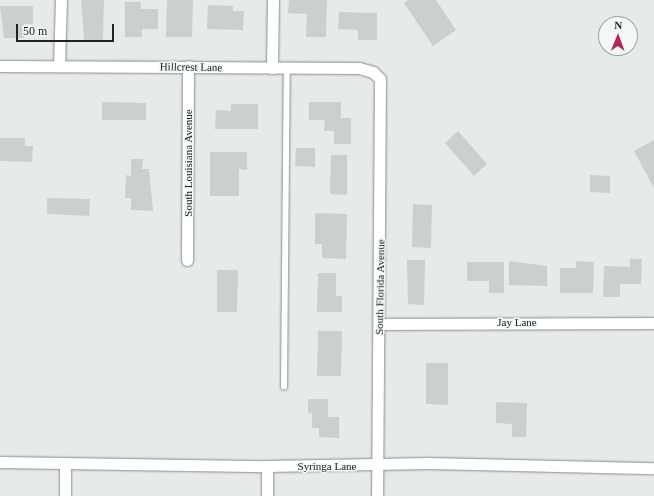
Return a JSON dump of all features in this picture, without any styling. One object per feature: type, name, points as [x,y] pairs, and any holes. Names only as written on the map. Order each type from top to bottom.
[{"type":"street","points":[[59,66],[61,0]]},
{"type":"street","points":[[272,68],[273,0]]},
{"type":"street","name":"Hillcrest Lane","points":[[0,66],[359,68],[373,72],[380,79]]},
{"type":"street","name":"South Louisiana Avenue","points":[[187,260],[188,66]]},
{"type":"street","name":"South Florida Avenue","points":[[377,496],[380,79]]},
{"type":"street","name":"Jay Lane","points":[[379,324],[654,323]]},
{"type":"street","name":"Syringa Lane","points":[[0,462],[267,466],[377,466],[428,463],[654,468]]},
{"type":"street","points":[[65,464],[65,496]]},
{"type":"street","points":[[267,466],[267,496]]},
{"type":"lane","points":[[284,387],[287,68]]},
{"type":"building","points":[[81,0],[104,0],[103,41],[84,40]]},
{"type":"building","points":[[167,0],[193,0],[192,37],[166,37]]},
{"type":"building","points":[[289,0],[327,0],[326,37],[306,37],[307,14],[288,13]]},
{"type":"building","points":[[408,0],[436,0],[456,30],[433,46],[404,3]]},
{"type":"building","points":[[125,2],[141,2],[141,9],[158,9],[158,29],[142,29],[142,37],[125,37]]},
{"type":"building","points":[[208,5],[233,6],[233,11],[244,11],[243,30],[207,29]]},
{"type":"building","points":[[0,6],[33,6],[33,24],[24,24],[24,38],[4,38]]},
{"type":"building","points":[[339,12],[377,13],[377,40],[358,40],[358,30],[338,29]]},
{"type":"building","points":[[102,102],[146,103],[146,120],[102,120]]},
{"type":"building","points":[[309,102],[341,102],[341,118],[351,118],[351,144],[334,144],[334,131],[324,131],[325,120],[309,120]]},
{"type":"building","points":[[231,104],[258,104],[258,129],[215,129],[216,110],[231,111]]},
{"type":"building","points":[[458,131],[487,164],[474,176],[445,143]]},
{"type":"building","points":[[0,138],[25,138],[25,146],[33,146],[32,162],[0,161]]},
{"type":"building","points":[[654,140],[654,188],[634,151]]},
{"type":"building","points":[[296,148],[315,148],[315,167],[295,166]]},
{"type":"building","points":[[210,152],[247,152],[247,170],[239,169],[239,196],[210,196]]},
{"type":"building","points":[[331,155],[347,155],[347,195],[330,194]]},
{"type":"building","points":[[131,159],[143,159],[142,169],[149,169],[153,211],[131,210],[131,198],[125,198],[126,175],[131,176]]},
{"type":"building","points":[[590,175],[610,176],[610,193],[590,192]]},
{"type":"building","points":[[47,198],[90,199],[89,216],[47,214]]},
{"type":"building","points":[[413,204],[432,205],[431,248],[412,247]]},
{"type":"building","points":[[315,213],[347,214],[346,259],[322,258],[322,244],[315,244]]},
{"type":"building","points":[[630,259],[642,259],[641,284],[620,284],[620,297],[603,297],[604,266],[630,267]]},
{"type":"building","points":[[407,260],[425,260],[424,305],[408,304]]},
{"type":"building","points":[[509,261],[547,266],[547,286],[509,285]]},
{"type":"building","points":[[576,261],[594,262],[593,293],[560,293],[560,268],[576,268]]},
{"type":"building","points":[[467,262],[504,262],[504,293],[489,293],[489,281],[467,281]]},
{"type":"building","points":[[217,270],[238,270],[237,312],[217,312]]},
{"type":"building","points":[[318,273],[336,273],[336,296],[342,296],[342,312],[317,312]]},
{"type":"building","points":[[318,331],[342,331],[341,376],[317,376]]},
{"type":"building","points":[[426,363],[448,363],[448,405],[426,404]]},
{"type":"building","points":[[308,399],[328,399],[328,417],[339,417],[339,438],[319,437],[319,428],[312,428],[312,413],[308,414]]},
{"type":"building","points":[[496,402],[527,403],[526,437],[512,437],[512,424],[496,423]]}]
